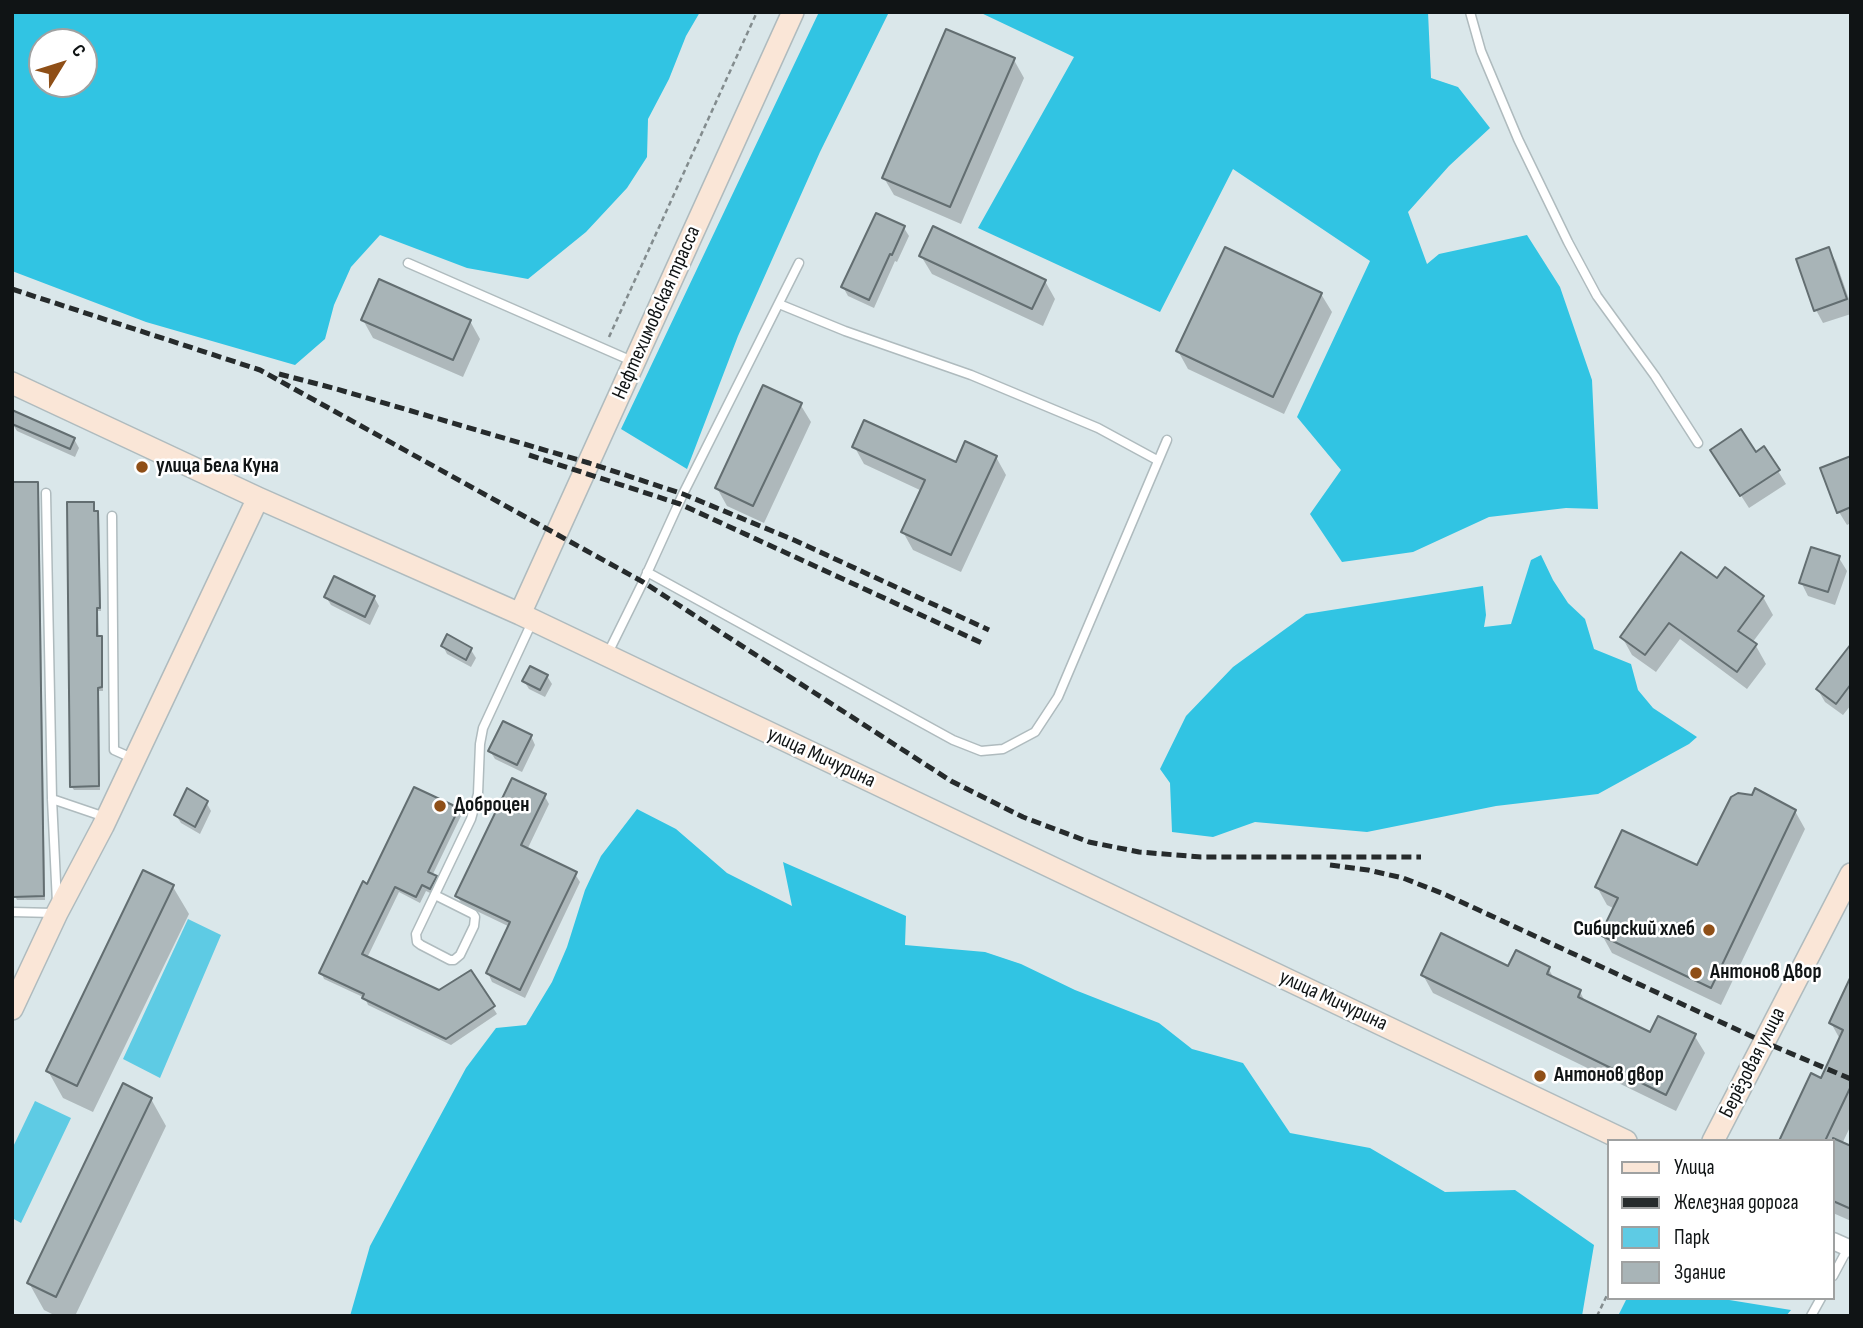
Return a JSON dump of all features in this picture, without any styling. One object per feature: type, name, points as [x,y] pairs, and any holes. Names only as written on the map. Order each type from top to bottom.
[{"type":"main road","name":"Нефтехимовская трасса","points":[[526,617],[635,362],[793,12]]},
{"type":"main road","name":"улица Мичурина","points":[[12,383],[258,498],[526,617],[1622,1139]]},
{"type":"main road","points":[[12,1009],[57,913],[135,760],[258,498]]},
{"type":"main road","name":"Берёзовая улица","points":[[1714,1139],[1851,874]]},
{"type":"lane","points":[[1470,12],[1481,51],[1518,139],[1568,242],[1597,296],[1655,376],[1698,443]]},
{"type":"lane","points":[[408,263],[635,362]]},
{"type":"lane","points":[[607,656],[683,494],[799,263]]},
{"type":"lane","points":[[779,304],[845,331],[971,375],[1098,428],[1157,460]]},
{"type":"lane","points":[[647,572],[953,740],[981,751],[1003,749],[1035,732],[1058,697],[1167,440]]},
{"type":"lane","points":[[12,912],[57,913],[46,493]]},
{"type":"lane","points":[[112,516],[114,750],[135,760]]},
{"type":"lane","points":[[435,895],[475,917],[474,926],[460,955],[454,960],[421,946],[417,942],[416,934],[474,808],[478,794],[481,736],[526,617]]},
{"type":"lane","points":[[52,799],[106,818]]},
{"type":"lane","points":[[1835,1273],[1850,1249]]},
{"type":"lane","points":[[1811,1316],[1820,1300]]},
{"type":"path","points":[[604,348],[757,12]]},
{"type":"path","points":[[1597,1316],[1608,1293]]},
{"type":"green space","points":[[188,919],[221,935],[160,1078],[123,1059]]},
{"type":"green space","points":[[35,1101],[71,1118],[21,1223],[12,1218],[12,1149]]},
{"type":"shaded area","points":[[12,12],[700,12],[686,36],[669,79],[648,119],[647,157],[627,188],[586,232],[528,279],[467,268],[380,235],[351,267],[334,305],[325,339],[295,365],[146,322],[12,271]]},
{"type":"shaded area","points":[[819,12],[889,12],[820,152],[738,336],[687,469],[621,429]]},
{"type":"shaded area","points":[[979,12],[1428,12],[1431,78],[1458,87],[1490,128],[1449,166],[1408,212],[1427,264],[1439,254],[1527,235],[1560,287],[1592,380],[1598,509],[1566,508],[1489,517],[1413,552],[1342,562],[1310,514],[1341,470],[1297,417],[1370,261],[1233,169],[1160,312],[978,228],[1074,57]]},
{"type":"shaded area","points":[[1541,555],[1568,603],[1585,619],[1594,649],[1631,664],[1638,690],[1653,708],[1697,737],[1689,744],[1598,794],[1496,806],[1367,832],[1255,822],[1213,837],[1172,832],[1170,783],[1160,769],[1186,716],[1233,667],[1306,614],[1483,586],[1486,615],[1484,627],[1511,624],[1531,560]]},
{"type":"shaded area","points":[[637,809],[676,829],[727,873],[792,906],[783,862],[906,916],[905,945],[985,952],[1021,964],[1075,990],[1159,1023],[1192,1049],[1243,1063],[1290,1133],[1370,1148],[1445,1192],[1515,1190],[1594,1245],[1582,1316],[350,1316],[370,1246],[466,1068],[496,1028],[526,1025],[552,982],[567,947],[585,890],[601,856]]},
{"type":"shaded area","points":[[1626,1300],[1729,1300],[1791,1310],[1786,1316],[1618,1316]]},
{"type":"building","points":[[946,29],[1015,58],[950,207],[882,178]]},
{"type":"building","points":[[876,213],[905,226],[869,300],[841,287]]},
{"type":"building","points":[[933,226],[1046,280],[1032,309],[919,256]]},
{"type":"building","points":[[1225,247],[1322,293],[1273,397],[1176,351]]},
{"type":"building","points":[[1829,247],[1847,299],[1814,311],[1796,259]]},
{"type":"building","points":[[379,279],[471,320],[453,360],[361,320]]},
{"type":"building","points":[[763,385],[802,403],[753,506],[715,488]]},
{"type":"building","points":[[12,410],[75,438],[70,449],[12,424]]},
{"type":"building","points":[[864,420],[956,462],[965,441],[997,456],[951,555],[901,532],[925,480],[852,447]]},
{"type":"building","points":[[1741,429],[1756,452],[1764,446],[1780,470],[1740,496],[1710,450]]},
{"type":"building","points":[[1851,456],[1851,507],[1837,513],[1820,468]]},
{"type":"building","points":[[12,482],[38,482],[44,896],[13,897]]},
{"type":"building","points":[[67,502],[94,502],[94,511],[98,511],[100,608],[97,608],[97,636],[102,636],[102,687],[98,688],[99,786],[70,787]]},
{"type":"building","points":[[1811,547],[1840,556],[1828,592],[1799,583]]},
{"type":"building","points":[[1681,552],[1717,578],[1725,567],[1764,596],[1738,631],[1757,644],[1737,672],[1669,623],[1645,655],[1620,637]]},
{"type":"building","points":[[334,576],[375,596],[365,617],[324,597]]},
{"type":"building","points":[[447,634],[472,648],[466,660],[441,646]]},
{"type":"building","points":[[1851,644],[1851,684],[1836,704],[1816,689]]},
{"type":"building","points":[[530,666],[548,675],[540,690],[522,681]]},
{"type":"building","points":[[503,721],[532,735],[517,765],[488,751]]},
{"type":"building","points":[[512,778],[546,794],[521,845],[577,872],[520,990],[486,973],[510,922],[455,896]]},
{"type":"building","points":[[414,787],[459,808],[428,872],[437,876],[430,889],[422,885],[416,897],[395,887],[362,954],[439,990],[471,970],[495,1006],[446,1039],[362,998],[364,994],[319,973],[363,881],[367,884]]},
{"type":"building","points":[[187,788],[208,801],[195,827],[174,815]]},
{"type":"building","points":[[1755,788],[1796,810],[1711,988],[1600,935],[1618,898],[1595,887],[1622,830],[1697,865],[1731,797],[1738,793],[1752,795]]},
{"type":"building","points":[[143,870],[174,885],[77,1086],[46,1071]]},
{"type":"building","points":[[1441,933],[1508,966],[1516,950],[1550,967],[1547,974],[1581,990],[1578,997],[1650,1032],[1658,1016],[1696,1034],[1666,1095],[1421,975]]},
{"type":"building","points":[[1851,976],[1851,1086],[1826,1139],[1780,1139],[1811,1073],[1821,1078],[1843,1030],[1829,1023]]},
{"type":"building","points":[[123,1083],[152,1098],[56,1297],[27,1283]]},
{"type":"building","points":[[1833,1139],[1851,1146],[1851,1209],[1835,1202]]},
{"type":"railway","points":[[12,289],[260,370],[643,582],[951,781],[1023,817],[1089,842],[1139,852],[1201,857],[1421,857]]},
{"type":"railway","points":[[279,374],[589,463],[683,494],[794,540],[989,630]]},
{"type":"railway","points":[[529,455],[680,504],[984,644]]},
{"type":"railway","points":[[1330,865],[1403,878],[1444,894],[1764,1042],[1851,1079]]},
{"type":"place","name":"улица Бела Куна","points":[[142,467]]},
{"type":"place","name":"Доброцен","points":[[440,806]]},
{"type":"place","name":"Сибирский хлеб","points":[[1709,930]]},
{"type":"place","name":"Антонов Двор","points":[[1696,973]]},
{"type":"place","name":"Антонов двор","points":[[1540,1076]]}]
